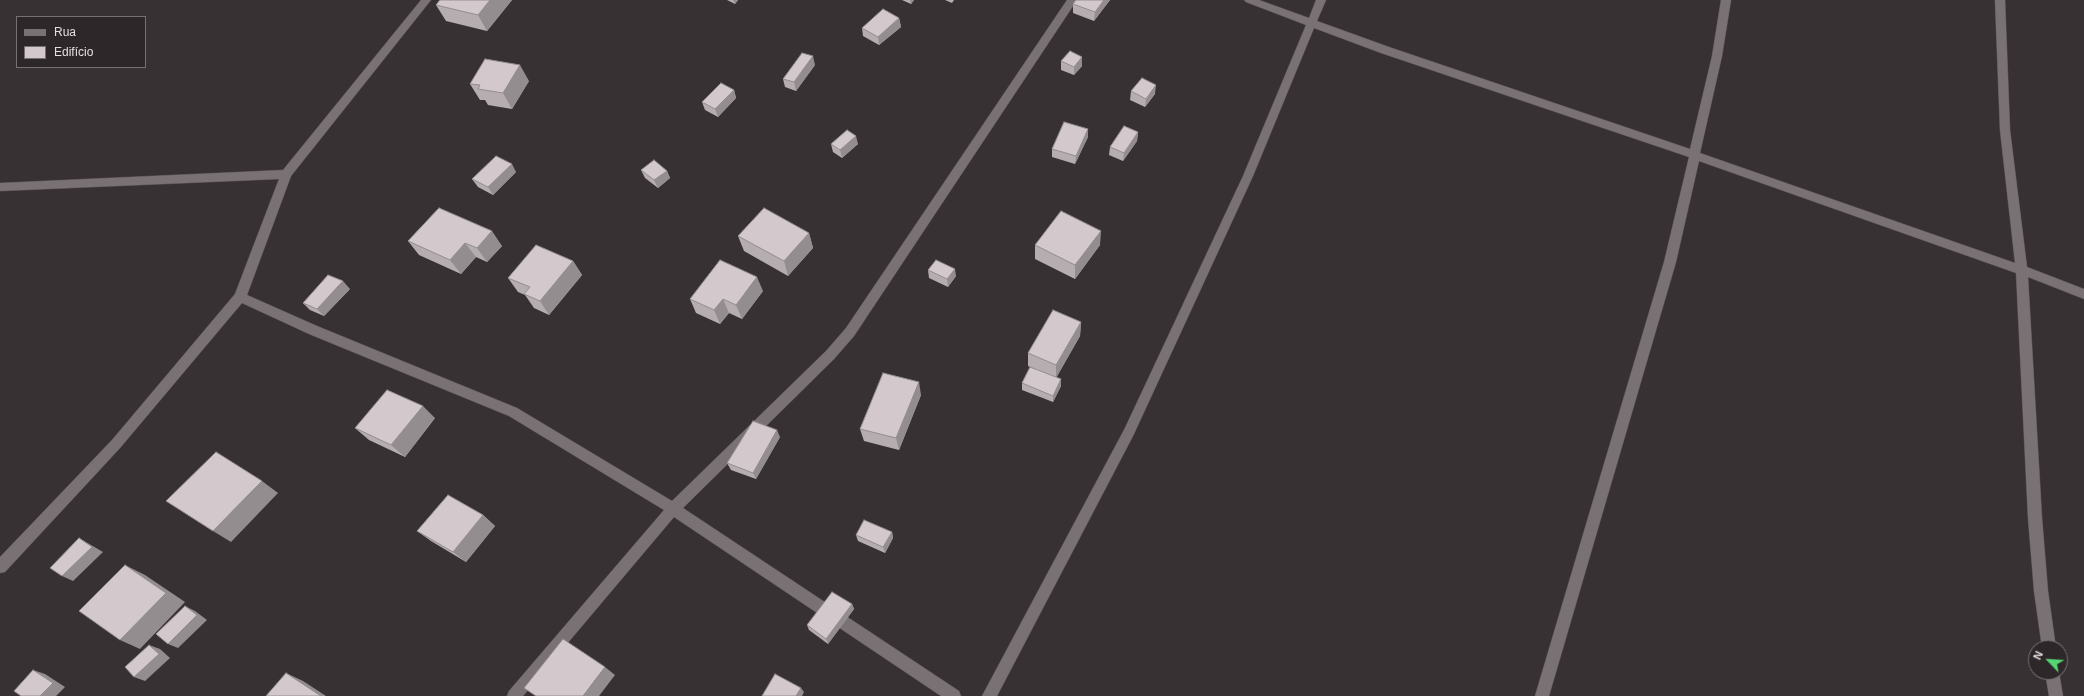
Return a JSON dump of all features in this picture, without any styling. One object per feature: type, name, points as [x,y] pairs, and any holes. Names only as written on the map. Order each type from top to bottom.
[{"type":"street","points":[[0,567],[116,444],[240,297],[286,174],[426,0]]},
{"type":"street","points":[[514,696],[673,509],[830,356],[850,332],[1072,0]]},
{"type":"street","points":[[1248,0],[1312,25],[1600,121],[2022,270],[2084,294]]},
{"type":"street","points":[[989,696],[1129,432],[1248,176],[1312,25],[1321,0]]},
{"type":"street","points":[[1542,696],[1670,262],[1717,56],[1726,0]]},
{"type":"street","points":[[2000,0],[2005,130],[2022,270],[2035,518],[2041,591],[2048,640]]},
{"type":"street","points":[[0,187],[286,174]]},
{"type":"street","points":[[240,297],[313,330],[513,412],[673,509],[954,696]]},
{"type":"street","points":[[2053,680],[2056,696]]},
{"type":"building","points":[[440,0],[490,0],[478,15],[436,5]]},
{"type":"building","points":[[1076,0],[1104,0],[1095,12],[1073,4]]},
{"type":"building","points":[[883,9],[899,18],[878,37],[862,28]]},
{"type":"building","points":[[1070,51],[1082,57],[1074,67],[1061,61]]},
{"type":"building","points":[[802,53],[813,56],[794,82],[783,79]]},
{"type":"building","points":[[485,59],[520,65],[503,93],[478,89],[480,85],[470,84]]},
{"type":"building","points":[[1142,78],[1156,85],[1146,99],[1131,91]]},
{"type":"building","points":[[721,83],[734,90],[715,109],[702,102]]},
{"type":"building","points":[[1064,122],[1088,129],[1076,156],[1052,149]]},
{"type":"building","points":[[1124,126],[1138,132],[1124,153],[1110,147]]},
{"type":"building","points":[[847,130],[856,136],[840,150],[831,144]]},
{"type":"building","points":[[496,156],[512,164],[488,187],[472,179]]},
{"type":"building","points":[[654,160],[667,171],[654,180],[641,170]]},
{"type":"building","points":[[439,208],[492,231],[477,248],[465,243],[450,260],[408,241]]},
{"type":"building","points":[[764,208],[809,233],[784,261],[738,236]]},
{"type":"building","points":[[1061,211],[1101,231],[1075,265],[1035,245]]},
{"type":"building","points":[[536,245],[573,261],[540,301],[524,294],[530,287],[508,278]]},
{"type":"building","points":[[720,260],[757,277],[736,305],[723,299],[714,310],[690,299]]},
{"type":"building","points":[[936,260],[955,269],[947,279],[928,270]]},
{"type":"building","points":[[328,275],[343,281],[317,309],[303,303]]},
{"type":"building","points":[[1053,310],[1081,322],[1056,365],[1028,353]]},
{"type":"building","points":[[1030,367],[1061,379],[1053,396],[1022,383]]},
{"type":"building","points":[[883,373],[919,382],[896,438],[860,429]]},
{"type":"building","points":[[387,390],[423,406],[391,445],[355,428]]},
{"type":"building","points":[[753,421],[777,430],[753,473],[727,463]]},
{"type":"building","points":[[216,452],[262,481],[213,531],[166,501]]},
{"type":"building","points":[[448,495],[483,515],[453,552],[417,531]]},
{"type":"building","points":[[864,520],[892,532],[883,547],[856,535]]},
{"type":"building","points":[[79,538],[92,547],[62,576],[50,568]]},
{"type":"building","points":[[125,565],[166,593],[120,640],[79,611]]},
{"type":"building","points":[[832,592],[852,604],[826,639],[807,625]]},
{"type":"building","points":[[185,606],[197,615],[168,644],[156,634]]},
{"type":"building","points":[[563,639],[605,667],[583,696],[536,696],[524,688]]},
{"type":"building","points":[[149,645],[159,654],[134,677],[125,667]]},
{"type":"building","points":[[33,670],[53,683],[40,696],[21,696],[14,691]]},
{"type":"building","points":[[286,673],[321,696],[266,696]]},
{"type":"building","points":[[775,674],[801,688],[796,696],[762,696]]}]
